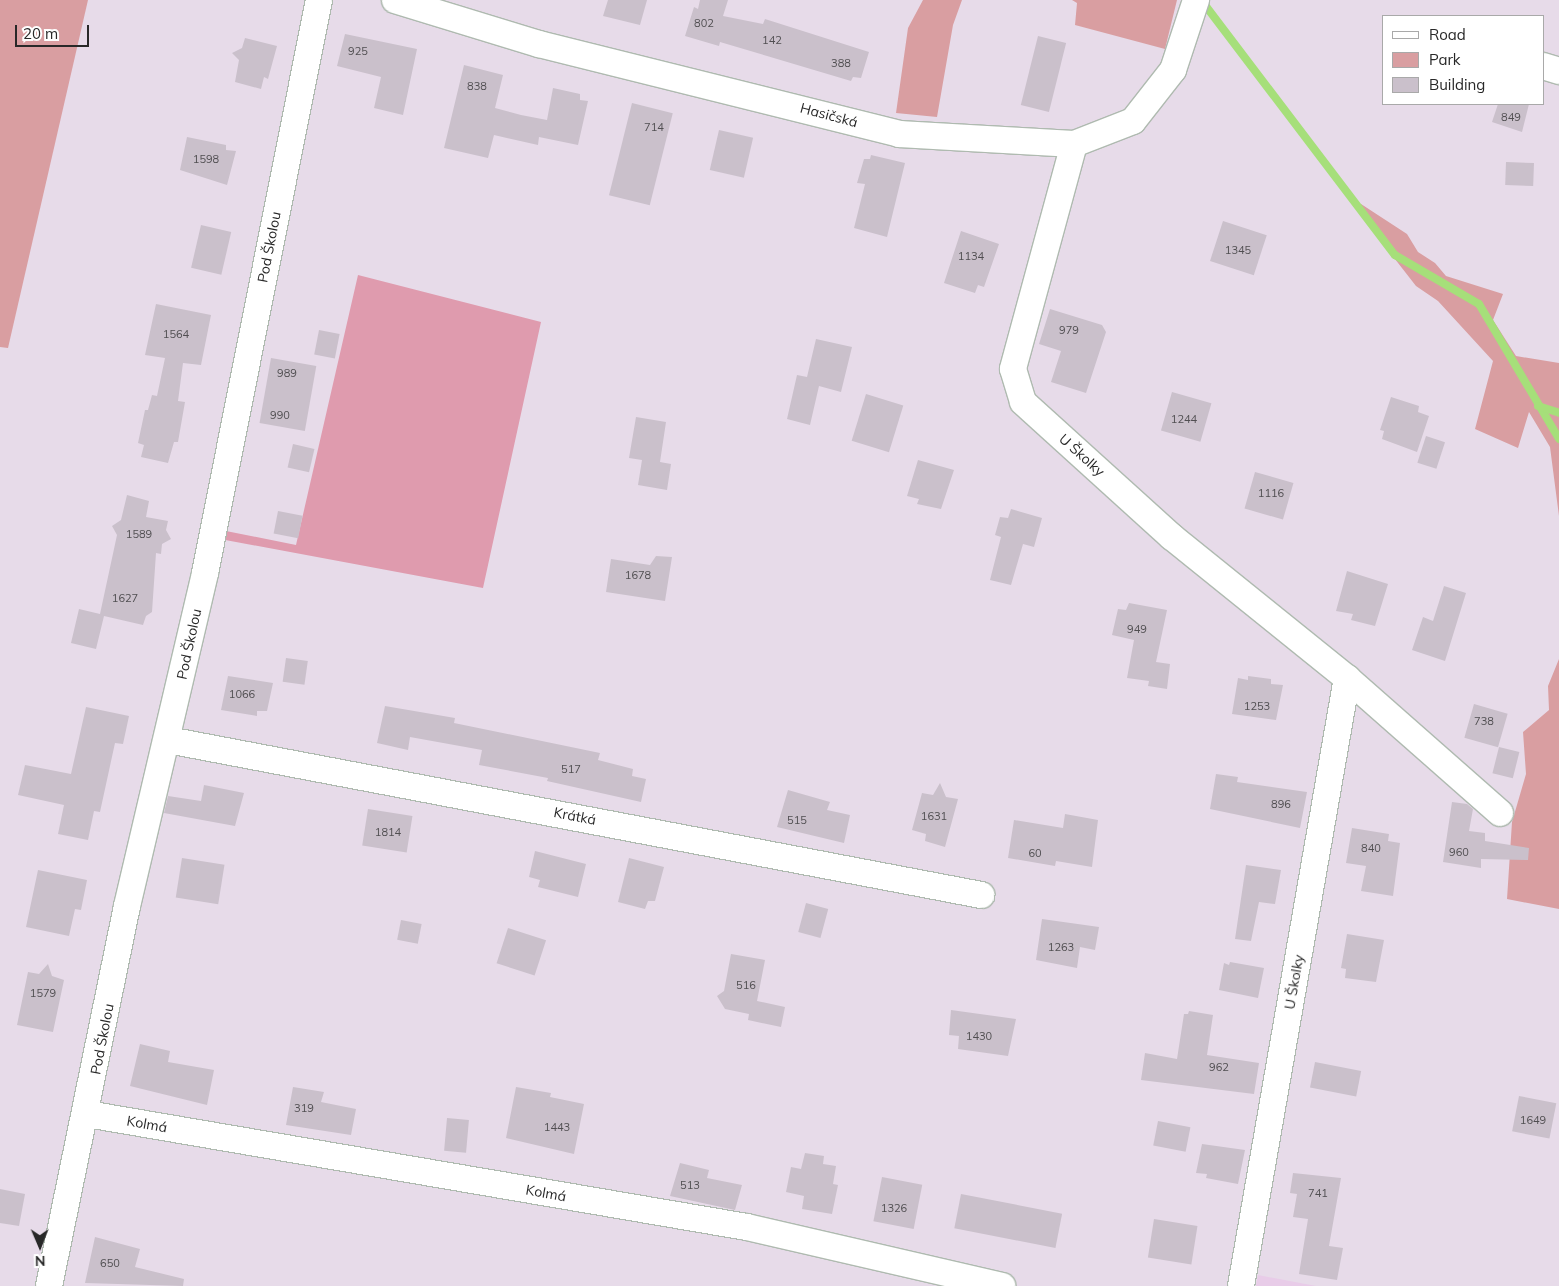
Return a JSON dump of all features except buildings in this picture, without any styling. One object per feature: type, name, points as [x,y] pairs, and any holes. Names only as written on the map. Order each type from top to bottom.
[{"type":"street","name":"Pod Školou","points":[[49,1286],[87,1114],[128,906],[168,740],[207,563],[319,0]]},
{"type":"street","name":"Hasičská","points":[[395,0],[539,44],[899,134],[1074,144],[1133,121],[1173,70],[1196,0]]},
{"type":"street","points":[[1544,66],[1559,71]]},
{"type":"street","name":"U Školky","points":[[1074,144],[1013,370],[1023,402],[1172,537],[1347,678],[1500,813]]},
{"type":"street","name":"U Školky","points":[[1241,1286],[1347,678]]},
{"type":"street","name":"Krátká","points":[[168,740],[981,895]]},
{"type":"street","name":"Kolmá","points":[[87,1114],[747,1227],[1002,1286]]},
{"type":"shaded area","points":[[358,275],[541,322],[483,588],[220,539],[221,530],[296,545]]},
{"type":"shaded area","points":[[1258,1275],[1316,1286],[1256,1286]]},
{"type":"green space","points":[[0,0],[88,0],[8,348],[0,347]]},
{"type":"green space","points":[[923,0],[962,0],[953,25],[937,117],[896,113],[908,28]]},
{"type":"green space","points":[[1072,0],[1177,0],[1165,49],[1075,25],[1077,3]]},
{"type":"green space","points":[[1361,204],[1407,234],[1418,252],[1435,263],[1446,276],[1503,294],[1493,320],[1516,356],[1559,363],[1559,516],[1550,447],[1529,412],[1518,448],[1475,429],[1493,361],[1438,301],[1416,286],[1359,213]]},
{"type":"green space","points":[[1559,659],[1559,909],[1507,899],[1512,822],[1526,774],[1523,732],[1549,710],[1548,686]]},
{"type":"waterway","points":[[1205,5],[1395,255],[1479,304],[1559,439]]},
{"type":"waterway","points":[[1538,406],[1559,413]]}]
